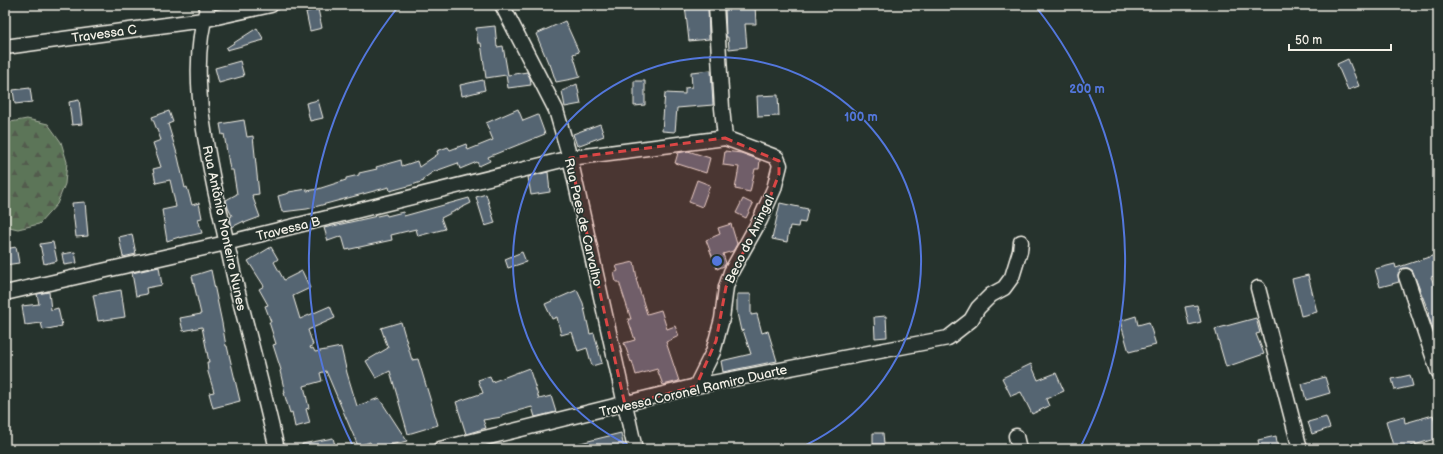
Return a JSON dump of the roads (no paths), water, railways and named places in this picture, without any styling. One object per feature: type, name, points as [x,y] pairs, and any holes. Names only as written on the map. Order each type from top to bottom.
[{"type":"street","name":"Rua Antônio Monteiro Nunes","points":[[208,5],[203,20],[199,54],[199,92],[206,148],[226,243],[277,449]]},
{"type":"street","name":"Travessa C","points":[[5,47],[203,20],[271,5]]},
{"type":"street","name":"Rua Paes de Carvalho","points":[[502,5],[556,110],[570,158],[635,449]]},
{"type":"street","points":[[716,5],[725,138]]},
{"type":"street","name":"Travessa B","points":[[5,293],[226,243],[570,158],[725,138]]},
{"type":"street","name":"Beco do Aningal","points":[[696,386],[716,341],[722,319],[726,287],[731,272],[768,206],[780,168],[779,161],[773,156],[725,138]]},
{"type":"street","name":"Travessa Coronel Ramiro Duarte","points":[[440,449],[625,405],[696,386],[948,338],[971,320],[978,308],[991,295],[1004,288],[1012,278],[1021,242]]},
{"type":"street","points":[[1406,276],[1438,371]]},
{"type":"street","points":[[1258,288],[1300,449]]}]
